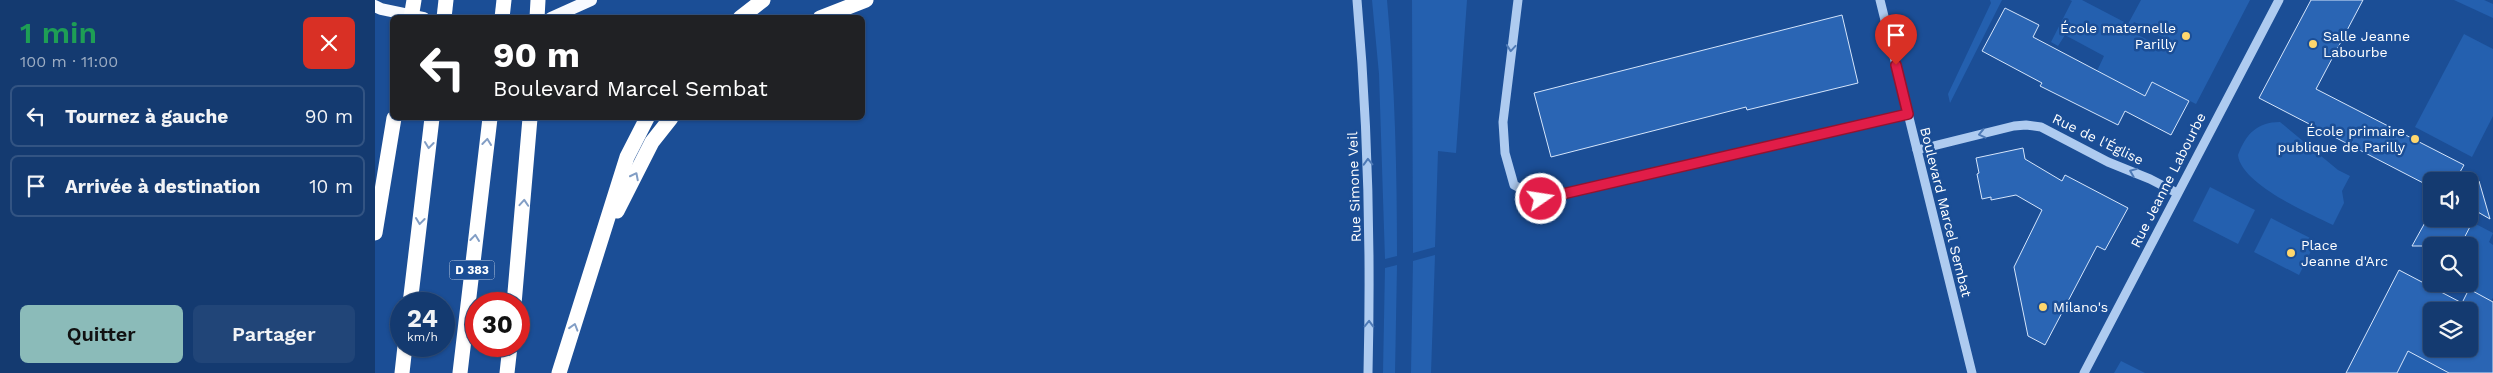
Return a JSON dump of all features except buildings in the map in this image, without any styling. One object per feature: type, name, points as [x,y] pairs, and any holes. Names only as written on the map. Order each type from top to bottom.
[{"type":"highway","points":[[412,15],[414,0]]},
{"type":"highway","points":[[444,15],[446,0]]},
{"type":"highway","points":[[502,15],[504,0]]},
{"type":"highway","points":[[537,15],[538,0]]},
{"type":"highway","points":[[744,15],[763,0]]},
{"type":"highway","points":[[828,15],[866,0]]},
{"type":"highway","points":[[375,233],[394,120]]},
{"type":"highway","points":[[411,292],[432,120]]},
{"type":"highway","name":"D 383","points":[[460,373],[490,120]]},
{"type":"highway","points":[[515,292],[530,120]]},
{"type":"highway","points":[[559,373],[627,157],[646,120]]},
{"type":"highway","points":[[598,251],[652,142],[669,120]]},
{"type":"highway","points":[[402,373],[404,357]]},
{"type":"highway","points":[[507,373],[509,357]]},
{"type":"main road","points":[[558,15],[591,0]]},
{"type":"main road","points":[[377,8],[410,15]]},
{"type":"street","name":"Rue Simone Veil","points":[[1357,0],[1365,85],[1369,180],[1368,373]]},
{"type":"street","points":[[1518,0],[1503,122],[1505,153],[1515,185],[1541,199],[1908,114]]},
{"type":"street","name":"Boulevard Marcel Sembat","points":[[1880,0],[1972,373]]},
{"type":"street","name":"Rue Jeanne Labourbe","points":[[2084,373],[2279,0]]},
{"type":"street","name":"Rue de l'Église","points":[[1917,150],[2014,126],[2041,127],[2108,162],[2150,179],[2177,193]]},
{"type":"shaded area","points":[[1372,0],[1387,0],[1394,96],[1397,256],[1385,259],[1379,74]]},
{"type":"shaded area","points":[[1412,0],[1467,0],[1456,153],[1438,151],[1435,247],[1413,253]]},
{"type":"shaded area","points":[[1990,0],[2002,0],[1950,103],[1948,94],[1991,3]]},
{"type":"shaded area","points":[[2070,0],[2082,0],[2128,24],[2141,0],[2250,0],[2196,104],[2152,82],[2145,96],[2097,71],[2104,56],[2065,35],[2058,46],[2051,42],[2072,1]],"holes":[[[2134,22],[2176,44],[2172,52],[2130,31]]]},
{"type":"shaded area","points":[[2454,0],[2484,0],[2493,4],[2493,18]]},
{"type":"shaded area","points":[[2464,34],[2493,49],[2493,116],[2472,157],[2415,127]]},
{"type":"shaded area","points":[[2280,122],[2338,170],[2350,176],[2342,191],[2344,203],[2333,225],[2293,205],[2263,187],[2242,166],[2238,155],[2249,135],[2265,124]]},
{"type":"shaded area","points":[[2210,187],[2255,210],[2238,244],[2193,221]]},
{"type":"shaded area","points":[[2271,218],[2316,241],[2299,275],[2254,252]]},
{"type":"shaded area","points":[[2478,225],[2493,233],[2489,242],[2493,245],[2493,298],[2490,301],[2474,292],[2478,292],[2478,237],[2464,237],[2470,227],[2478,227]]},
{"type":"shaded area","points":[[1435,255],[1431,373],[1411,373],[1413,261]]},
{"type":"shaded area","points":[[1397,265],[1395,373],[1383,373],[1385,268]]},
{"type":"shaded area","points":[[2376,316],[2423,342],[2423,357],[2434,357],[2431,363],[2449,373],[2397,373],[2404,358]]},
{"type":"shaded area","points":[[2121,361],[2145,373],[2114,373]]},
{"type":"place","name":"École maternelle Parilly","points":[[2186,36]]},
{"type":"place","name":"Salle Jeanne Labourbe","points":[[2313,44]]},
{"type":"place","name":"École primaire publique de Parilly","points":[[2415,139]]},
{"type":"place","name":"Place Jeanne d'Arc","points":[[2291,253]]},
{"type":"place","name":"Milano's","points":[[2043,307]]},
{"type":"route","points":[[1541,199],[1908,114],[1896,65]]}]
